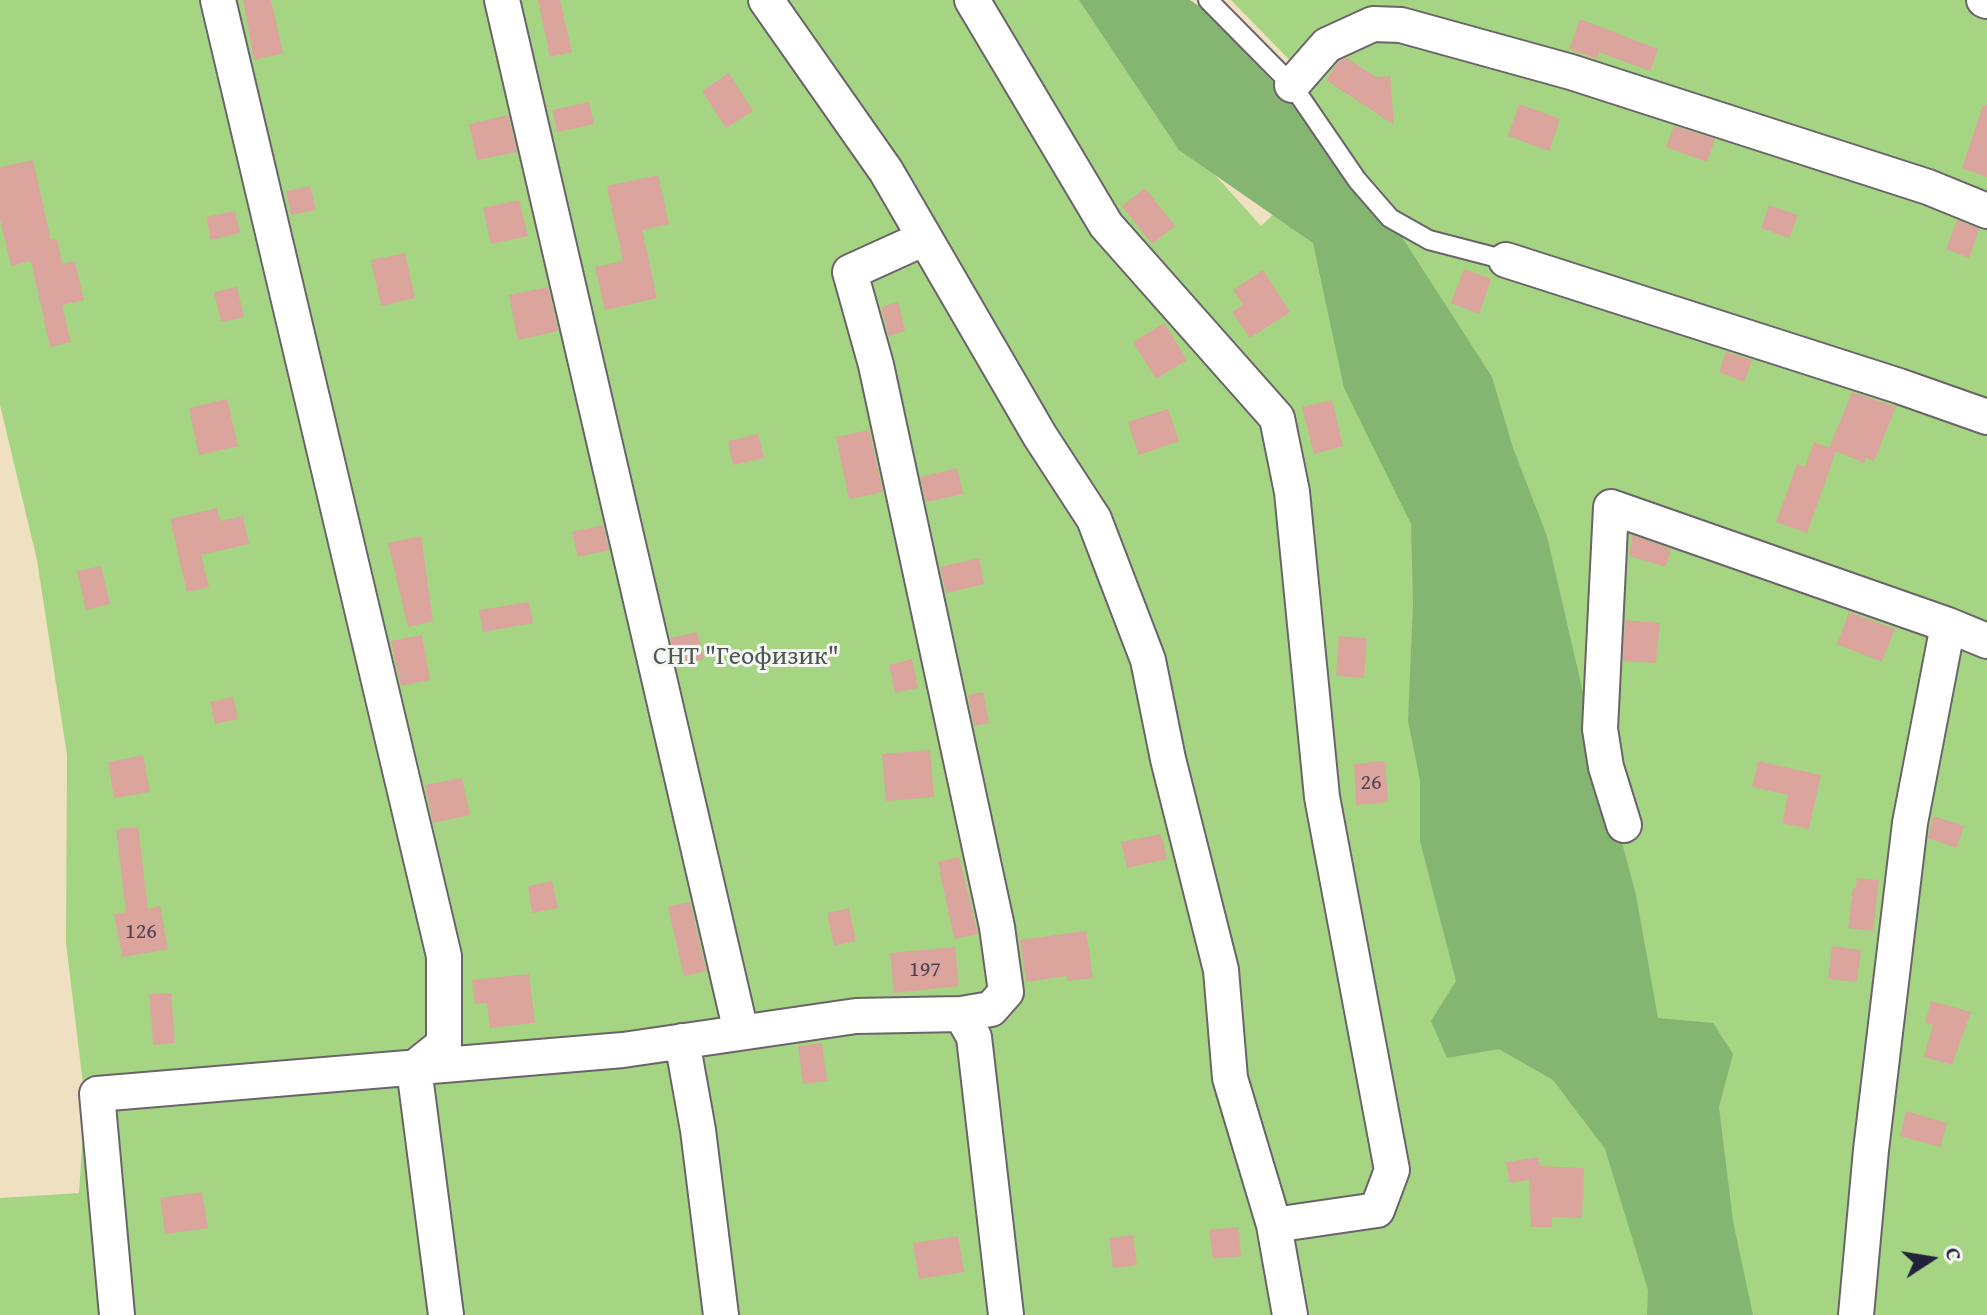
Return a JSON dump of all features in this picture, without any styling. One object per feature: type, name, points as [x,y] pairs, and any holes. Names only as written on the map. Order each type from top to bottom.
[{"type":"street","points":[[218,0],[444,956],[444,1044],[414,1068]]},
{"type":"street","points":[[502,0],[741,1032]]},
{"type":"street","points":[[766,0],[886,171],[1040,436],[1094,519],[1148,660],[1168,759],[1221,970],[1230,1078],[1274,1225],[1290,1315]]},
{"type":"street","points":[[972,0],[1106,225],[1277,418],[1292,492],[1322,797],[1392,1170],[1377,1210],[1274,1225]]},
{"type":"street","points":[[1292,85],[1327,45],[1373,24],[1401,25],[1586,77],[1928,187],[1987,211]]},
{"type":"street","points":[[117,1315],[97,1094],[414,1068],[682,1041],[856,1016],[961,1014],[991,1009],[1006,992],[997,927],[876,365],[850,272],[925,238]]},
{"type":"street","points":[[1506,260],[1987,417]]},
{"type":"street","points":[[1624,825],[1606,767],[1600,729],[1611,507],[1987,641]]},
{"type":"street","points":[[1856,1315],[1871,1150],[1910,823],[1948,625]]},
{"type":"street","points":[[961,1014],[974,1037],[1006,1315]]},
{"type":"street","points":[[682,1041],[698,1130],[721,1315]]},
{"type":"street","points":[[414,1068],[446,1315]]},
{"type":"lane","points":[[1208,0],[1292,85],[1357,180],[1390,218],[1429,240],[1506,260]]},
{"type":"green space","name":"СНТ \"Геофизик\"","points":[[0,0],[1085,0],[1197,155],[1261,226],[1310,179],[1308,79],[1231,0],[1987,0],[1987,1315],[0,1315],[0,1198],[79,1193],[85,1101],[66,943],[67,755],[37,560],[0,405]]},
{"type":"green space","points":[[1079,0],[1190,0],[1207,12],[1364,178],[1492,377],[1513,448],[1547,536],[1590,723],[1636,895],[1658,1018],[1713,1023],[1733,1054],[1719,1107],[1733,1221],[1753,1315],[1647,1315],[1648,1290],[1605,1149],[1553,1080],[1499,1049],[1447,1058],[1431,1021],[1456,981],[1420,841],[1420,780],[1408,721],[1413,603],[1411,524],[1344,388],[1313,243],[1179,150]]},
{"type":"building","points":[[243,0],[271,0],[283,53],[254,60]]},
{"type":"building","points":[[538,0],[560,0],[572,52],[550,57]]},
{"type":"building","points":[[1580,19],[1658,49],[1650,71],[1599,52],[1597,59],[1569,49]]},
{"type":"building","points":[[1347,58],[1376,77],[1390,76],[1394,125],[1326,80],[1339,61]]},
{"type":"building","points":[[729,73],[753,111],[726,128],[702,91]]},
{"type":"building","points":[[589,102],[594,124],[557,132],[552,110]]},
{"type":"building","points":[[1519,104],[1560,119],[1549,151],[1508,136]]},
{"type":"building","points":[[1983,105],[1987,106],[1987,177],[1962,168]]},
{"type":"building","points":[[508,115],[517,152],[477,160],[469,124]]},
{"type":"building","points":[[1674,126],[1715,139],[1707,162],[1666,147]]},
{"type":"building","points":[[33,160],[51,240],[57,239],[62,264],[75,261],[84,300],[62,305],[71,342],[50,347],[31,261],[11,266],[0,219],[0,167]]},
{"type":"building","points":[[658,175],[669,224],[642,230],[657,298],[605,310],[595,267],[623,261],[607,186]]},
{"type":"building","points":[[310,186],[316,210],[291,215],[286,191]]},
{"type":"building","points":[[1145,188],[1175,226],[1152,244],[1122,206]]},
{"type":"building","points":[[519,200],[528,236],[491,244],[483,208]]},
{"type":"building","points":[[1769,205],[1798,215],[1789,238],[1761,228]]},
{"type":"building","points":[[235,211],[240,233],[211,240],[206,217]]},
{"type":"building","points":[[1957,220],[1979,229],[1969,258],[1946,249]]},
{"type":"building","points":[[405,253],[415,298],[381,306],[371,260]]},
{"type":"building","points":[[1464,269],[1491,279],[1479,314],[1451,303]]},
{"type":"building","points":[[1263,270],[1290,312],[1250,338],[1232,312],[1243,304],[1233,290]]},
{"type":"building","points":[[237,287],[244,317],[221,322],[214,292]]},
{"type":"building","points":[[548,287],[558,331],[518,340],[509,295]]},
{"type":"building","points":[[898,302],[905,331],[889,336],[881,307]]},
{"type":"building","points":[[1164,323],[1187,360],[1156,379],[1133,342]]},
{"type":"building","points":[[1726,352],[1752,360],[1744,382],[1719,372]]},
{"type":"building","points":[[1852,392],[1896,407],[1874,461],[1866,458],[1864,463],[1836,451],[1807,533],[1776,522],[1797,464],[1805,467],[1814,442],[1829,448]]},
{"type":"building","points":[[227,399],[238,446],[199,455],[189,408]]},
{"type":"building","points":[[1332,400],[1343,446],[1314,454],[1302,407]]},
{"type":"building","points":[[1168,409],[1179,441],[1139,455],[1128,422]]},
{"type":"building","points":[[869,430],[883,492],[849,499],[836,437]]},
{"type":"building","points":[[758,434],[764,458],[733,465],[728,441]]},
{"type":"building","points":[[957,468],[963,494],[926,502],[920,477]]},
{"type":"building","points":[[217,508],[220,521],[243,516],[249,544],[201,555],[209,587],[187,592],[170,519]]},
{"type":"building","points":[[603,525],[609,550],[578,557],[572,532]]},
{"type":"building","points":[[1632,535],[1671,549],[1666,567],[1629,556]]},
{"type":"building","points":[[421,536],[433,621],[408,627],[388,543]]},
{"type":"building","points":[[979,558],[984,584],[946,593],[940,567]]},
{"type":"building","points":[[101,566],[110,604],[86,610],[77,571]]},
{"type":"building","points":[[529,602],[533,623],[483,632],[479,610]]},
{"type":"building","points":[[1849,612],[1895,629],[1882,662],[1837,644]]},
{"type":"building","points":[[1625,620],[1660,623],[1656,663],[1623,661]]},
{"type":"building","points":[[697,632],[704,659],[677,665],[670,638]]},
{"type":"building","points":[[422,635],[430,680],[401,686],[391,641]]},
{"type":"building","points":[[1339,636],[1367,638],[1364,678],[1336,676]]},
{"type":"building","points":[[912,659],[918,688],[895,693],[889,665]]},
{"type":"building","points":[[983,692],[989,723],[974,726],[968,695]]},
{"type":"building","points":[[233,697],[238,719],[215,724],[210,702]]},
{"type":"building","points":[[930,750],[934,797],[886,801],[882,754]]},
{"type":"building","points":[[143,755],[150,792],[114,798],[108,762]]},
{"type":"building","points":[[1385,761],[1388,802],[1356,805],[1354,764]]},
{"type":"building","points":[[1758,761],[1821,775],[1809,829],[1782,823],[1788,795],[1752,787]]},
{"type":"building","points":[[462,778],[470,815],[433,823],[425,785]]},
{"type":"building","points":[[1933,816],[1964,826],[1956,848],[1928,838]]},
{"type":"building","points":[[138,827],[148,909],[160,906],[168,949],[122,957],[114,914],[126,912],[116,829]]},
{"type":"building","points":[[1161,834],[1167,859],[1127,868],[1121,842]]},
{"type":"building","points":[[959,857],[978,934],[954,939],[938,862]]},
{"type":"building","points":[[1857,878],[1879,880],[1873,931],[1848,928]]},
{"type":"building","points":[[552,881],[558,908],[532,913],[528,886]]},
{"type":"building","points":[[690,902],[706,971],[684,976],[668,907]]},
{"type":"building","points":[[849,908],[856,941],[834,946],[827,913]]},
{"type":"building","points":[[1086,931],[1093,978],[1067,981],[1067,976],[1026,982],[1020,940]]},
{"type":"building","points":[[1832,946],[1861,950],[1857,982],[1828,979]]},
{"type":"building","points":[[955,947],[959,986],[894,993],[890,953]]},
{"type":"building","points":[[529,974],[535,1023],[490,1028],[487,1003],[475,1004],[472,980]]},
{"type":"building","points":[[171,993],[175,1043],[153,1045],[149,994]]},
{"type":"building","points":[[1931,1001],[1971,1012],[1952,1065],[1924,1057],[1933,1025],[1925,1023]]},
{"type":"building","points":[[822,1043],[827,1081],[803,1084],[798,1046]]},
{"type":"building","points":[[1906,1111],[1947,1123],[1940,1147],[1900,1136]]},
{"type":"building","points":[[1538,1157],[1539,1166],[1584,1168],[1582,1218],[1552,1217],[1552,1227],[1531,1227],[1529,1180],[1509,1183],[1506,1162]]},
{"type":"building","points":[[202,1192],[208,1228],[165,1234],[160,1198]]},
{"type":"building","points":[[1238,1227],[1241,1256],[1213,1259],[1209,1230]]},
{"type":"building","points":[[1133,1235],[1137,1265],[1113,1268],[1109,1238]]},
{"type":"building","points":[[958,1236],[964,1272],[919,1279],[913,1243]]}]
